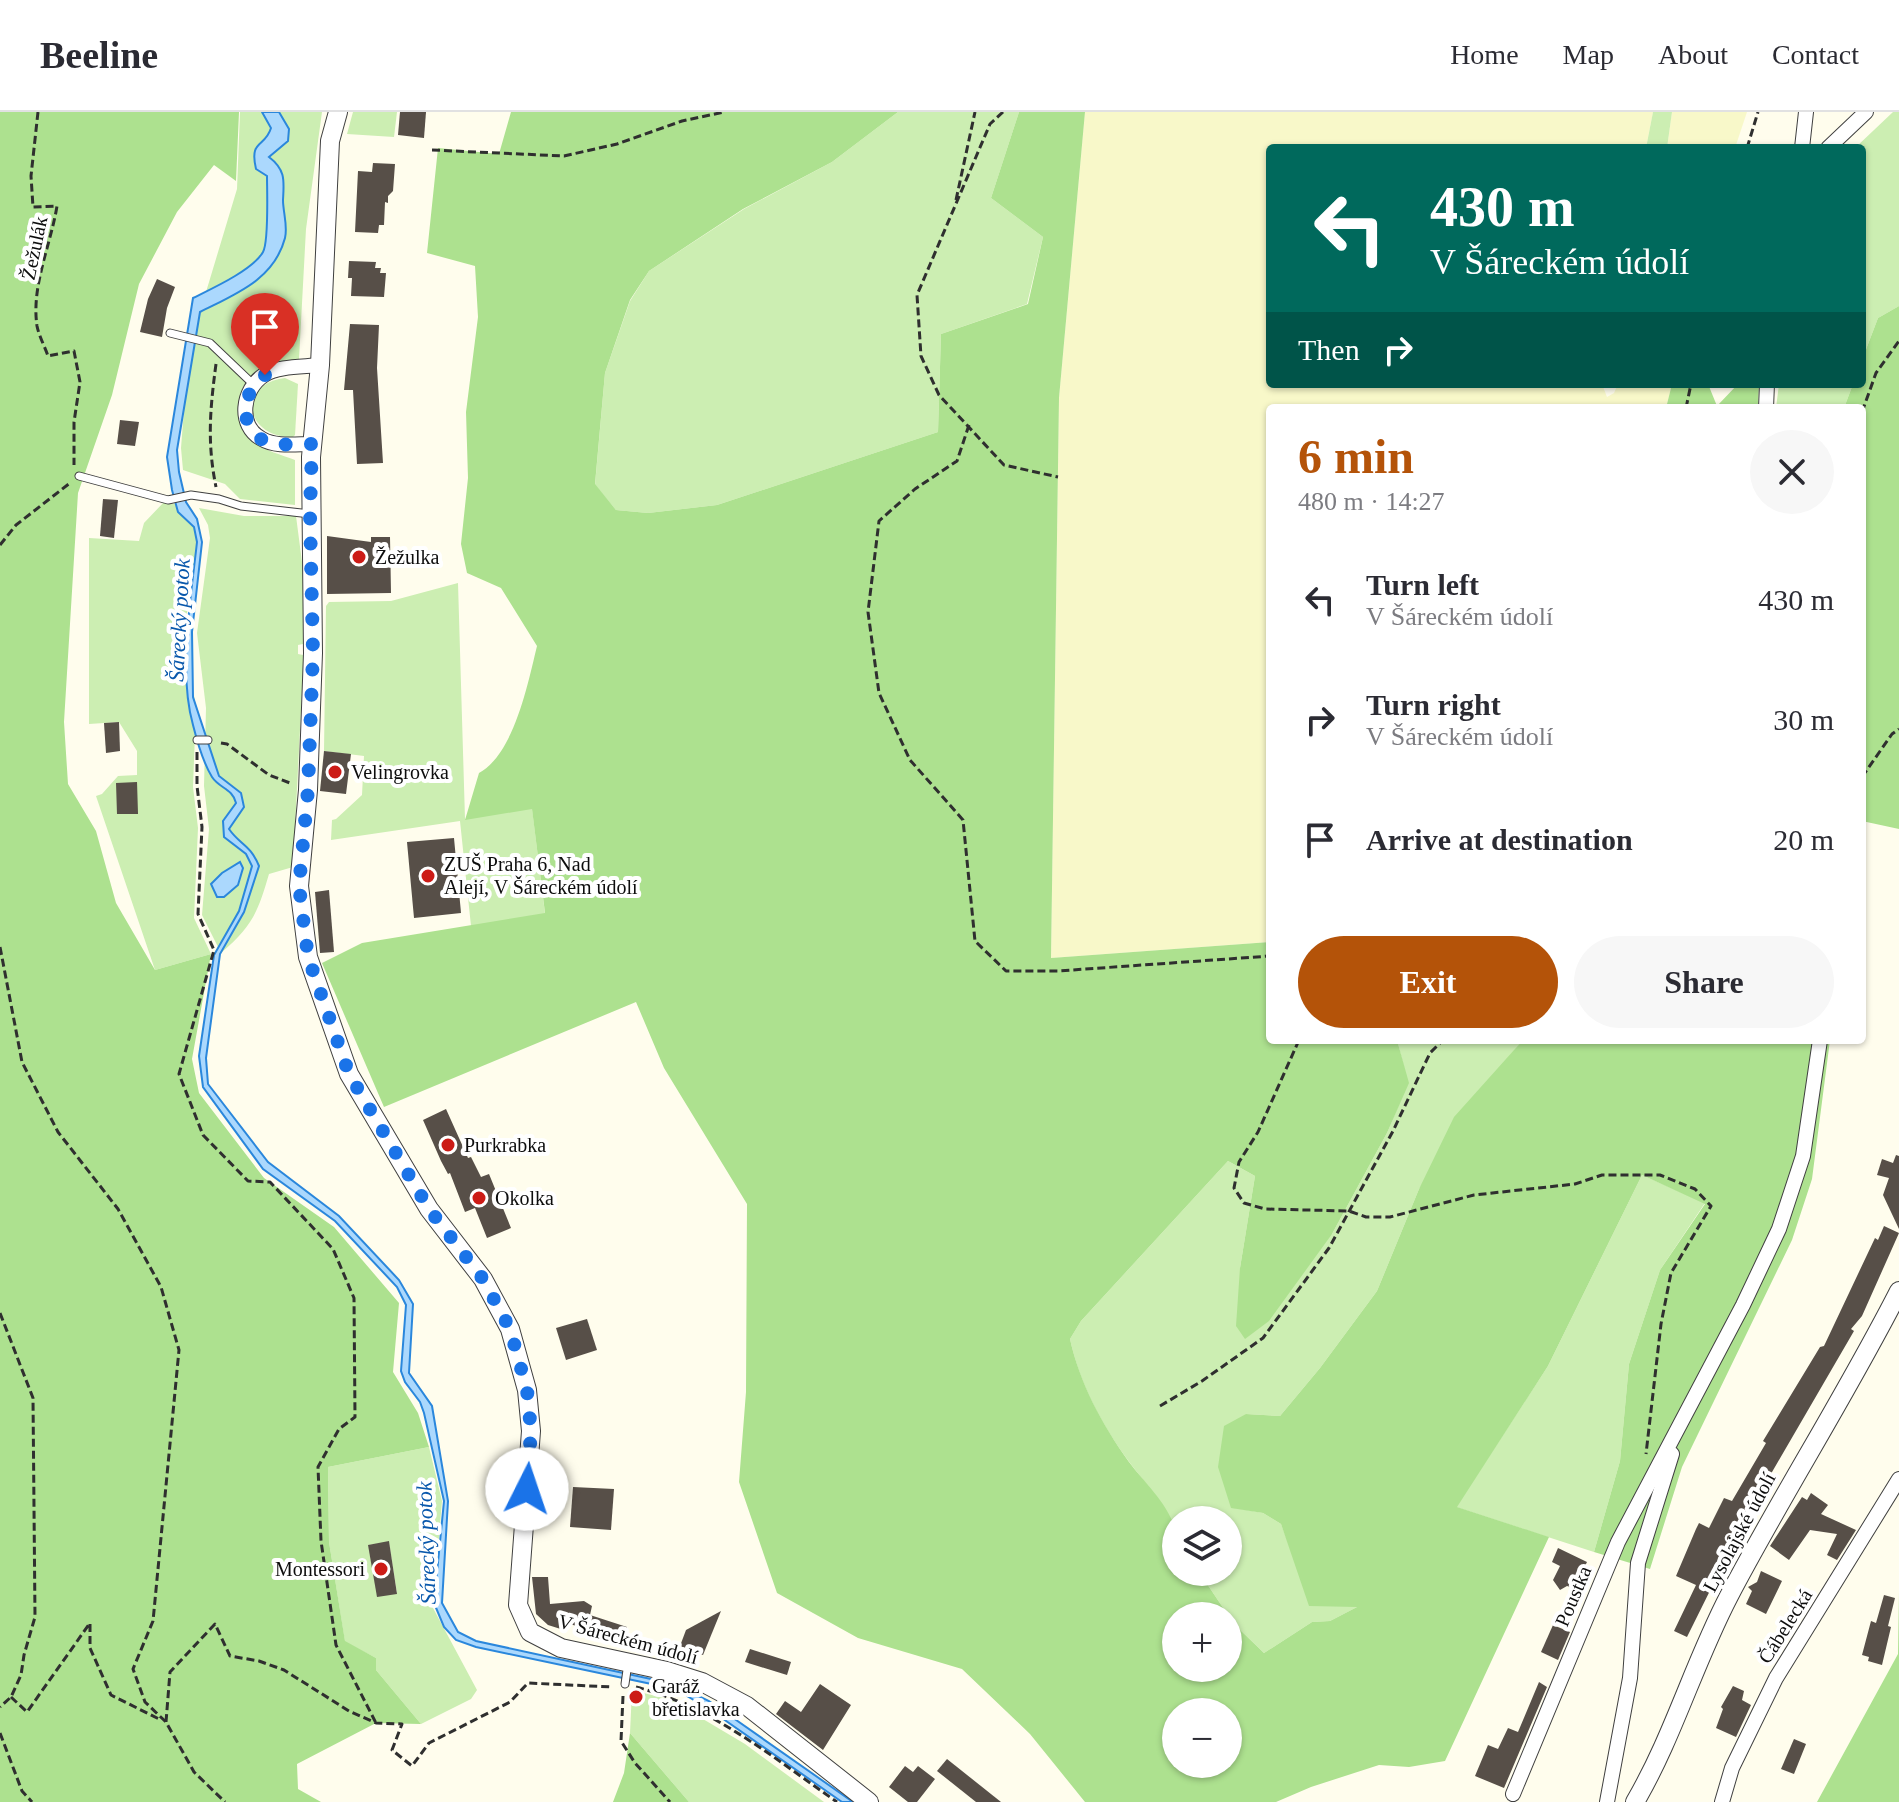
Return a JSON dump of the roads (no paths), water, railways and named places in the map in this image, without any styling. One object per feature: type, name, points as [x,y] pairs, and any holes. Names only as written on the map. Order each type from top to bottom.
[{"type":"street","name":"V Šáreckém údolí","points":[[338,112],[330,141],[320,365],[312,444],[313,653],[308,790],[299,886],[308,957],[349,1074],[429,1209],[483,1279],[510,1329],[527,1390],[531,1431],[518,1605],[530,1632],[561,1648],[702,1682],[747,1706],[869,1802]]},
{"type":"street","points":[[1802,144],[1806,112]]},
{"type":"street","points":[[1833,144],[1866,112]]},
{"type":"street","points":[[312,444],[260,439],[246,421],[245,401],[254,385],[265,375],[320,365]]},
{"type":"street","name":"Poustka","points":[[1513,1794],[1618,1542],[1779,1229],[1803,1156],[1819,1044]]},
{"type":"street","name":"Lysolajské údolí","points":[[1635,1802],[1727,1600],[1899,1291]]},
{"type":"street","name":"Poustka","points":[[1607,1802],[1630,1678],[1638,1563],[1682,1420]]},
{"type":"street","name":"Čábelecká","points":[[1722,1802],[1732,1768],[1776,1678],[1899,1479]]},
{"type":"lane","points":[[170,333],[210,343],[254,385]]},
{"type":"lane","points":[[79,476],[168,500],[191,495],[241,506],[310,514]]},
{"type":"lane","points":[[197,740],[208,740]]},
{"type":"lane","points":[[625,1684],[627,1665]]},
{"type":"water","points":[[262,112],[279,112],[289,129],[288,141],[269,157],[283,176],[285,238],[272,265],[252,284],[200,312],[177,450],[186,502],[197,519],[202,542],[192,632],[193,697],[219,776],[241,793],[244,807],[229,829],[252,853],[259,866],[244,912],[220,954],[206,1058],[208,1084],[268,1162],[339,1216],[399,1280],[413,1304],[409,1373],[432,1406],[448,1501],[442,1603],[458,1632],[476,1641],[674,1684],[709,1701],[853,1802],[842,1802],[709,1709],[675,1689],[476,1647],[456,1640],[444,1627],[434,1603],[444,1501],[424,1413],[401,1371],[406,1305],[397,1287],[335,1221],[263,1169],[203,1087],[199,1056],[214,955],[239,911],[252,866],[246,854],[224,837],[223,821],[236,803],[209,772],[189,704],[187,634],[197,542],[194,527],[178,512],[167,457],[193,298],[241,272],[258,259],[265,246],[267,176],[256,169],[254,159],[256,148],[271,128]]},
{"type":"water","points":[[240,862],[243,868],[238,885],[224,897],[217,897],[211,884]]},
{"type":"place","name":"Žežulka","points":[[359,557]]},
{"type":"place","name":"Velingrovka","points":[[335,772]]},
{"type":"place","name":"ZUŠ Praha 6, Nad Alejí, V Šáreckém údolí","points":[[428,876]]},
{"type":"place","name":"Purkrabka","points":[[448,1145]]},
{"type":"place","name":"Okolka","points":[[479,1198]]},
{"type":"place","name":"Montessori","points":[[381,1569]]},
{"type":"place","name":"Garáž břetislavka","points":[[636,1697]]},
{"type":"water label","name":"Šárecký potok","points":[[179,620]]},
{"type":"water label","name":"Šárecký potok","points":[[426,1543]]}]
